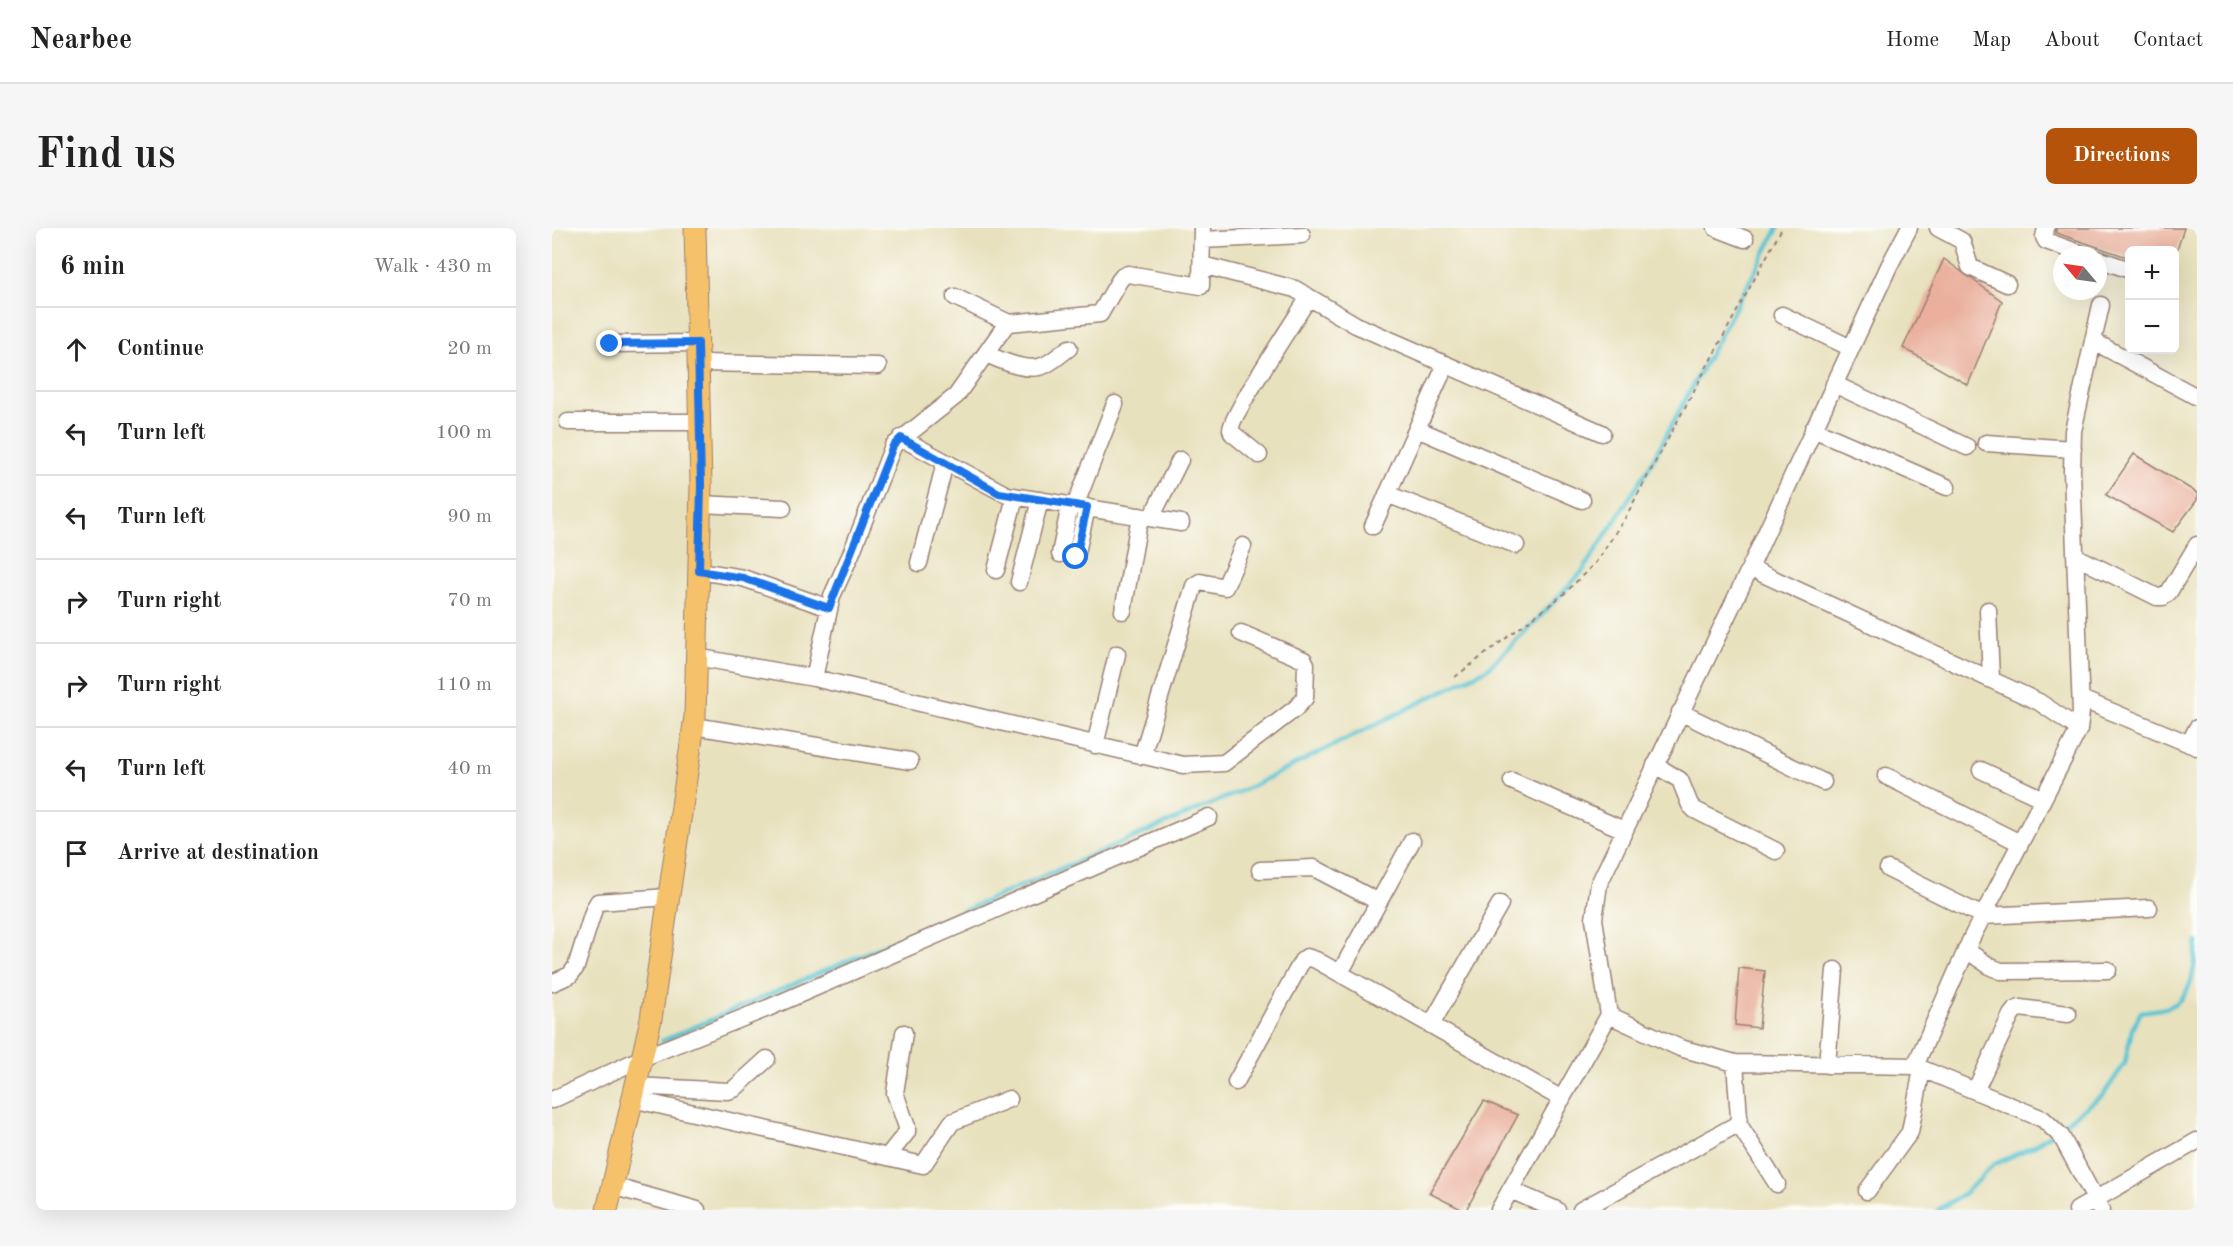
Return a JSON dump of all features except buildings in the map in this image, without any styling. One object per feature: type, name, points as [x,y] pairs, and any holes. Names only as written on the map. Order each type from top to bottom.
[{"type":"main road","points":[[607,1210],[651,1019],[694,726],[700,504],[695,228]]},
{"type":"street","points":[[1716,228],[1745,239]]},
{"type":"street","points":[[1498,1210],[1609,1015],[1594,919],[1599,884],[1909,228]]},
{"type":"street","points":[[1938,228],[1962,241],[1970,267],[2007,284]]},
{"type":"street","points":[[2046,228],[2044,237],[2046,241],[2060,246]]},
{"type":"street","points":[[814,678],[829,608],[893,446],[956,396],[1005,326],[1100,314],[1119,280],[1128,274],[1201,286],[1202,234],[1302,235]]},
{"type":"street","points":[[2107,263],[2125,268]]},
{"type":"street","points":[[1202,266],[1290,288],[1356,325],[1602,433]]},
{"type":"street","points":[[955,297],[1009,324]]},
{"type":"street","points":[[1259,455],[1232,434],[1230,429],[1245,399],[1309,297]]},
{"type":"street","points":[[1867,1191],[1910,1132],[1918,1068],[1966,950],[2079,729],[2080,699],[2072,471],[2073,431],[2101,305]]},
{"type":"street","points":[[1782,315],[1851,348]]},
{"type":"street","points":[[2093,341],[2197,397]]},
{"type":"street","points":[[610,344],[878,366]]},
{"type":"street","points":[[986,354],[1014,366],[1040,366],[1069,348]]},
{"type":"street","points":[[1372,526],[1446,364]]},
{"type":"street","points":[[1834,384],[1967,447]]},
{"type":"street","points":[[1068,555],[1077,506],[1115,404]]},
{"type":"street","points":[[568,422],[699,422]]},
{"type":"street","points":[[1417,429],[1582,500]]},
{"type":"street","points":[[1813,429],[1947,487]]},
{"type":"street","points":[[901,438],[999,493],[1181,523]]},
{"type":"street","points":[[1986,442],[2073,449]]},
{"type":"street","points":[[1123,611],[1146,517],[1179,460]]},
{"type":"street","points":[[919,563],[945,463]]},
{"type":"street","points":[[1387,494],[1516,545]]},
{"type":"street","points":[[996,570],[1015,496]]},
{"type":"street","points":[[1019,582],[1040,500]]},
{"type":"street","points":[[700,504],[783,508]]},
{"type":"street","points":[[2075,556],[2157,597],[2163,597],[2197,545]]},
{"type":"street","points":[[1142,756],[1194,586],[1200,582],[1225,587],[1243,546]]},
{"type":"street","points":[[1750,567],[2039,702],[2079,729]]},
{"type":"street","points":[[699,571],[743,578],[829,608]]},
{"type":"street","points":[[1988,610],[1991,679]]},
{"type":"street","points":[[696,657],[814,678],[1182,765],[1224,763],[1302,703],[1305,698],[1304,660],[1241,633]]},
{"type":"street","points":[[1095,745],[1117,654]]},
{"type":"street","points":[[2080,699],[2193,746],[2197,728]]},
{"type":"street","points":[[1678,717],[1794,781]]},
{"type":"street","points":[[1678,717],[1823,782]]},
{"type":"street","points":[[694,726],[910,761]]},
{"type":"street","points":[[1655,765],[1680,780],[1690,805],[1695,810],[1776,851]]},
{"type":"street","points":[[1981,770],[2043,799]]},
{"type":"street","points":[[1886,776],[2020,843]]},
{"type":"street","points":[[1512,782],[1624,830]]},
{"type":"street","points":[[552,1100],[642,1058],[768,1008],[1209,818]]},
{"type":"street","points":[[1340,973],[1412,841]]},
{"type":"street","points":[[1260,870],[1314,868],[1379,902]]},
{"type":"street","points":[[1888,869],[1983,916],[2149,908]]},
{"type":"street","points":[[552,982],[570,975],[576,967],[598,902],[668,897]]},
{"type":"street","points":[[1431,1025],[1500,904]]},
{"type":"street","points":[[1966,950],[2001,971],[2108,969]]},
{"type":"street","points":[[1236,1082],[1302,961],[1307,957],[1340,973],[1562,1099]]},
{"type":"street","points":[[1827,1065],[1835,970]]},
{"type":"street","points":[[1975,1091],[2015,1010],[2020,1008],[2068,1014]]},
{"type":"street","points":[[1609,1015],[1680,1048],[1735,1063],[1918,1068],[2043,1119],[2061,1136],[2098,1204]]},
{"type":"street","points":[[887,1157],[907,1132],[895,1093],[904,1033]]},
{"type":"street","points":[[634,1093],[728,1091],[734,1089],[767,1059]]},
{"type":"street","points":[[1735,1063],[1738,1123],[1777,1184]]},
{"type":"street","points":[[634,1093],[923,1165],[952,1122],[1009,1099]]},
{"type":"street","points":[[1581,1210],[1738,1123]]},
{"type":"street","points":[[2077,1210],[2098,1204],[2197,1141]]},
{"type":"street","points":[[612,1186],[697,1210]]},
{"type":"street","points":[[1510,1190],[1557,1210]]},
{"type":"path","points":[[1455,676],[1564,594],[1596,562],[1625,518],[1782,228]]},
{"type":"waterway","points":[[662,1041],[1248,788],[1487,669],[1582,572],[1648,469],[1778,228]]},
{"type":"waterway","points":[[2058,1128],[2104,1094],[2125,1063],[2132,1029],[2141,1012],[2168,1008],[2182,998],[2190,984],[2197,942]]},
{"type":"waterway","points":[[1938,1210],[1965,1193],[1993,1165],[2032,1147],[2052,1133]]},
{"type":"route","points":[[610,344],[698,343],[701,485],[699,571],[743,578],[829,608],[893,446],[901,438],[999,493],[1087,507],[1076,557]]}]
